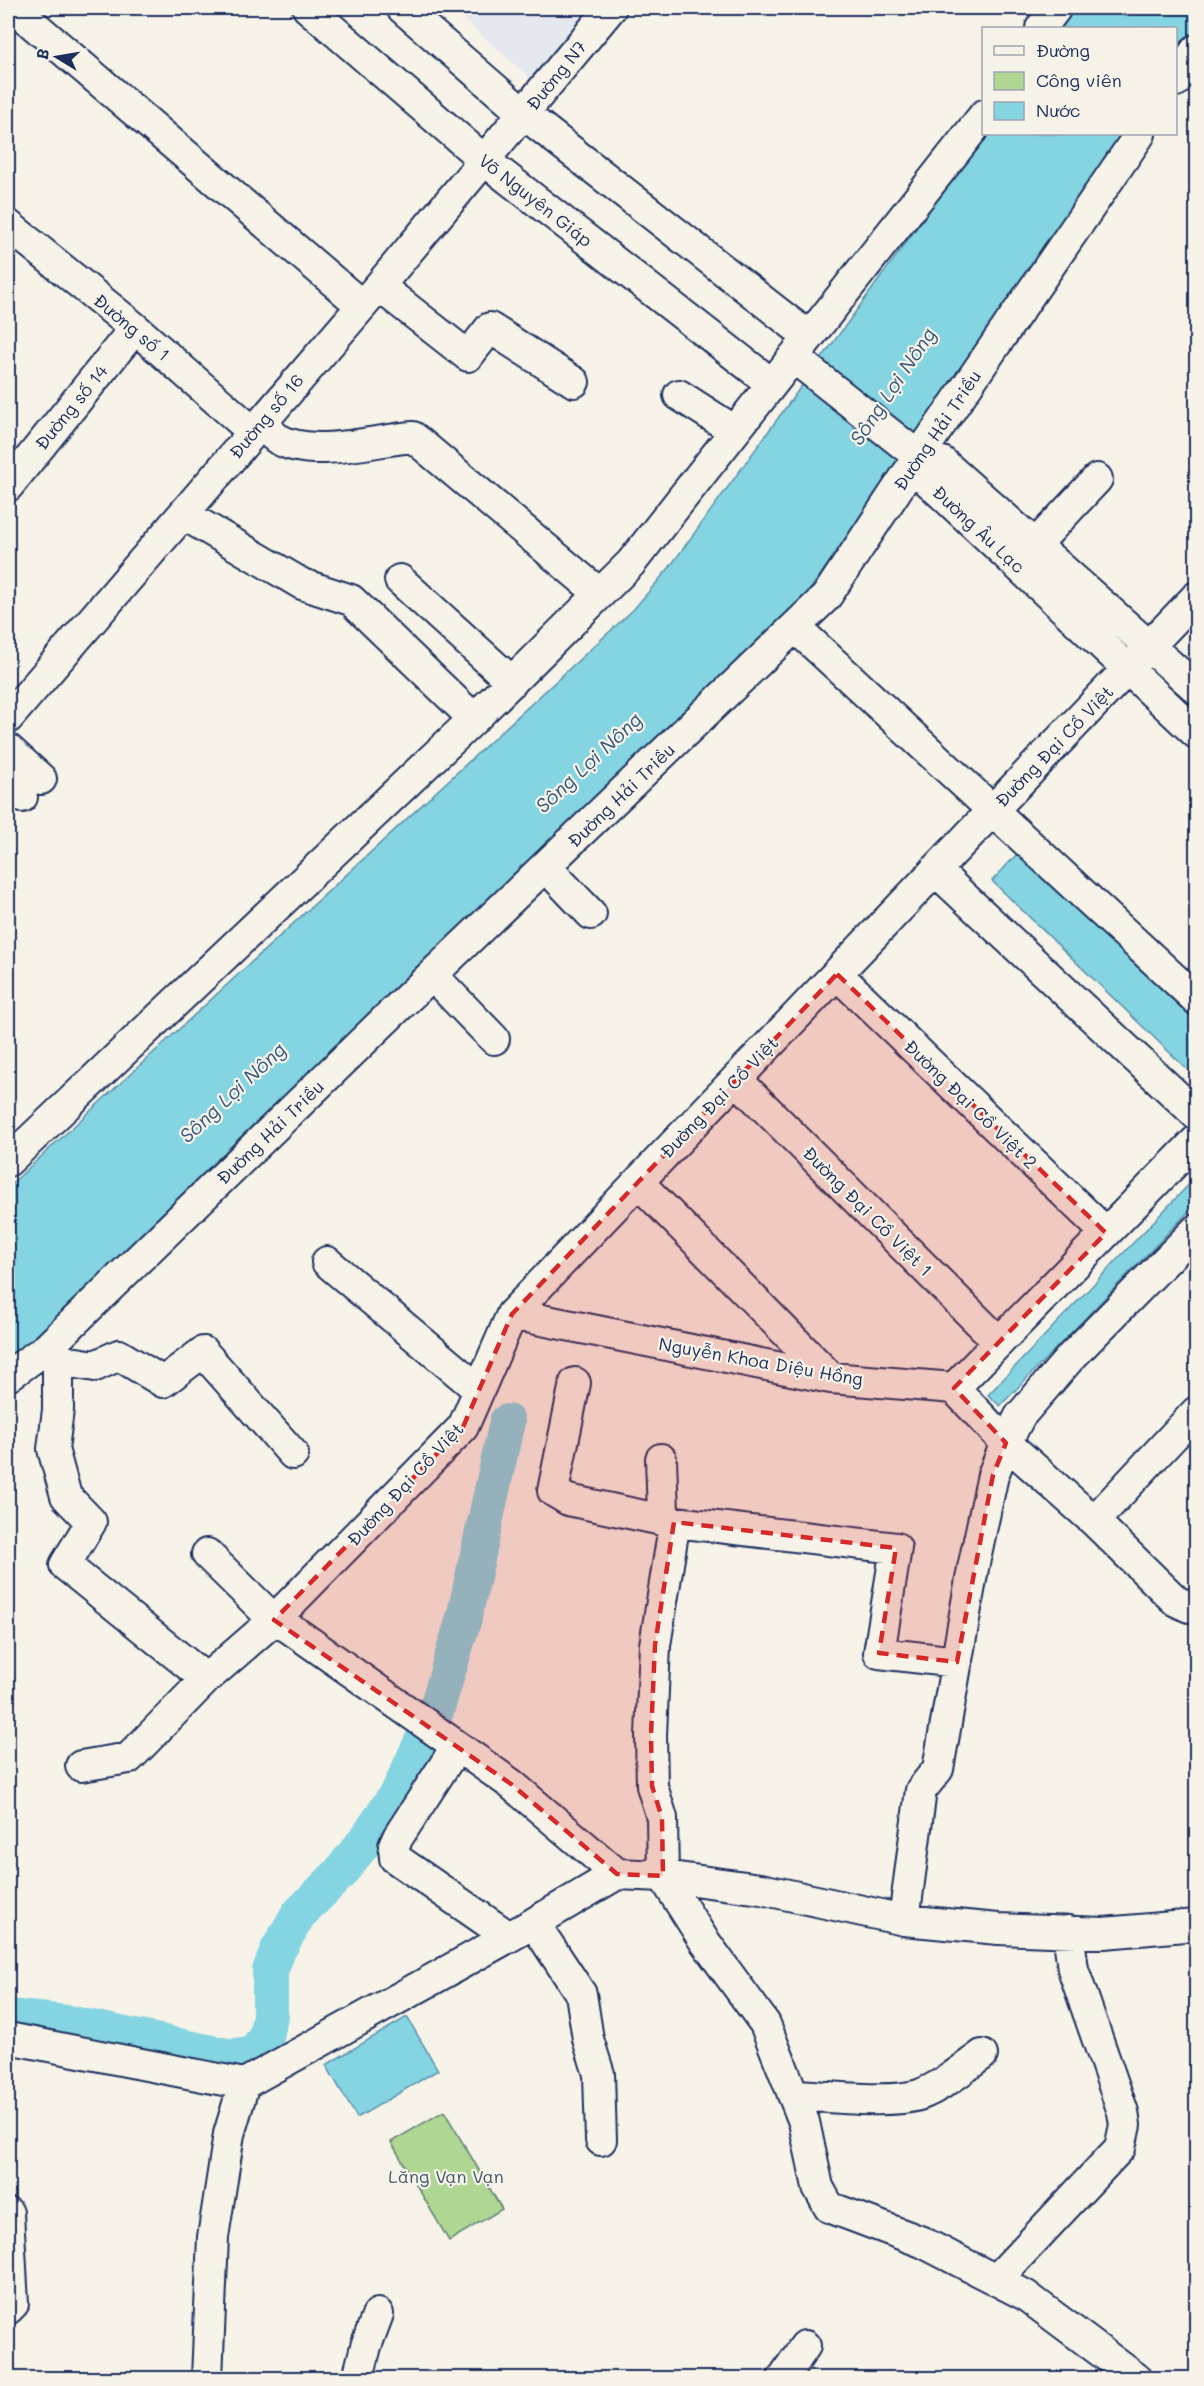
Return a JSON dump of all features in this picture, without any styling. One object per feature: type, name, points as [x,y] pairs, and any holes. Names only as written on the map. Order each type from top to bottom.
[{"type":"street","points":[[15,8],[370,295],[468,356],[490,328],[574,382]]},
{"type":"street","name":"Võ Nguyên Giáp","points":[[308,8],[484,160],[772,384]]},
{"type":"street","points":[[402,8],[917,455]]},
{"type":"street","name":"Đường N7","points":[[524,114],[611,8]]},
{"type":"street","points":[[1042,27],[1056,8]]},
{"type":"street","points":[[1177,80],[1197,50]]},
{"type":"street","name":"Đường số 16","points":[[8,718],[524,114]]},
{"type":"street","points":[[8,1161],[474,719],[631,563],[772,384],[804,355],[982,118]]},
{"type":"street","name":"Đường Hải Triều","points":[[8,1376],[53,1354],[432,975],[826,597],[917,455],[1139,135]]},
{"type":"street","name":"Đường số 1","points":[[11,236],[135,328],[256,428],[279,440],[302,446],[337,448],[385,439],[413,437],[600,594]]},
{"type":"street","name":"Đường số 14","points":[[8,486],[135,328]]},
{"type":"street","points":[[679,395],[735,431]]},
{"type":"street","name":"Đường Âu Lạc","points":[[917,455],[942,462],[1197,688]]},
{"type":"street","name":"Đường Âu Lạc","points":[[917,455],[927,480],[1197,733]]},
{"type":"street","points":[[1036,544],[1096,479]]},
{"type":"street","points":[[183,514],[302,584],[351,600],[474,719]]},
{"type":"street","points":[[400,580],[512,682]]},
{"type":"street","name":"Đường Đại Cồ Việt","points":[[81,1766],[129,1758],[206,1679],[274,1620],[463,1427],[512,1314],[1197,597]]},
{"type":"street","points":[[795,627],[1197,999]]},
{"type":"street","points":[[8,749],[24,786]]},
{"type":"street","points":[[546,867],[591,914]]},
{"type":"street","points":[[935,870],[1197,1114]]},
{"type":"street","name":"Đường Đại Cồ Việt 2","points":[[837,974],[1106,1233]]},
{"type":"street","points":[[432,975],[494,1039]]},
{"type":"street","name":"Đường Đại Cồ Việt 1","points":[[736,1079],[999,1342]]},
{"type":"street","points":[[1197,1141],[954,1388],[1006,1443],[1094,1521],[1176,1601],[1189,1607],[1197,1603]]},
{"type":"street","points":[[638,1182],[831,1378]]},
{"type":"street","points":[[904,1920],[921,1790],[938,1769],[973,1568],[993,1475],[1006,1443],[1020,1416],[1070,1358],[1197,1230]]},
{"type":"street","points":[[327,1262],[479,1390]]},
{"type":"street","name":"Nguyễn Khoa Diệu Hồng","points":[[512,1314],[831,1378],[954,1388]]},
{"type":"street","points":[[206,1679],[65,1565],[91,1522],[66,1496],[52,1449],[58,1410],[53,1354],[95,1366],[119,1356],[163,1382],[203,1353],[293,1454]]},
{"type":"street","points":[[575,1383],[553,1491],[568,1500],[667,1521],[896,1548],[879,1653],[957,1662]]},
{"type":"street","points":[[1094,1521],[1197,1412]]},
{"type":"street","points":[[661,1460],[663,1513],[673,1533],[655,1645],[651,1735],[652,1786],[662,1818],[663,1876],[703,1939],[765,2024],[804,2122],[818,2187],[829,2207],[922,2242],[1025,2295],[1132,2377]]},
{"type":"street","points":[[207,1554],[274,1620],[288,1627],[511,1784],[616,1874]]},
{"type":"street","points":[[451,1742],[398,1837],[394,1846],[395,1858],[522,1930],[581,1994],[588,2039],[600,2074],[601,2140]]},
{"type":"street","points":[[8,2038],[244,2084],[522,1930],[616,1874],[663,1876],[761,1889],[904,1920],[998,1929],[1104,1933],[1197,1925]]},
{"type":"street","points":[[996,2280],[1120,2148],[1125,2125],[1123,2112],[1073,1969],[1068,1931]]},
{"type":"street","points":[[793,2095],[898,2099],[920,2095],[939,2085],[982,2055]]},
{"type":"street","points":[[207,2379],[213,2237],[229,2134],[244,2084]]},
{"type":"street","points":[[8,2213],[13,2304],[8,2310]]},
{"type":"street","points":[[358,2379],[366,2346],[378,2314]]},
{"type":"street","points":[[783,2379],[805,2346]]},
{"type":"highlighted area","points":[[837,974],[1106,1233],[954,1388],[1006,1443],[993,1475],[957,1662],[879,1653],[896,1548],[674,1522],[655,1645],[651,1735],[652,1786],[662,1818],[663,1876],[617,1874],[511,1784],[274,1620],[463,1427],[512,1314]]},
{"type":"shaded area","points":[[451,8],[605,8],[539,86]]},
{"type":"green space","name":"Lăng Vạn Vạn","points":[[444,2111],[502,2209],[449,2241],[391,2142]]},
{"type":"water","points":[[1072,8],[1196,8],[1196,36],[1177,64],[1177,27],[1059,27]]},
{"type":"water","name":"Sông Lợi Nông","points":[[984,135],[1128,135],[779,634],[8,1366],[8,1187],[633,610],[669,568]]},
{"type":"water","points":[[1018,853],[1196,1022],[1196,1078],[992,881]]},
{"type":"water","points":[[1196,1177],[1196,1204],[1000,1406],[988,1395]]},
{"type":"water","points":[[407,2017],[438,2070],[357,2118],[326,2065]]},
{"type":"waterway","points":[[8,2017],[67,2023],[231,2057],[254,2053],[266,2037],[270,2015],[270,1971],[278,1950],[298,1915],[339,1874],[369,1836],[400,1789],[436,1711],[464,1618],[507,1422]]}]
